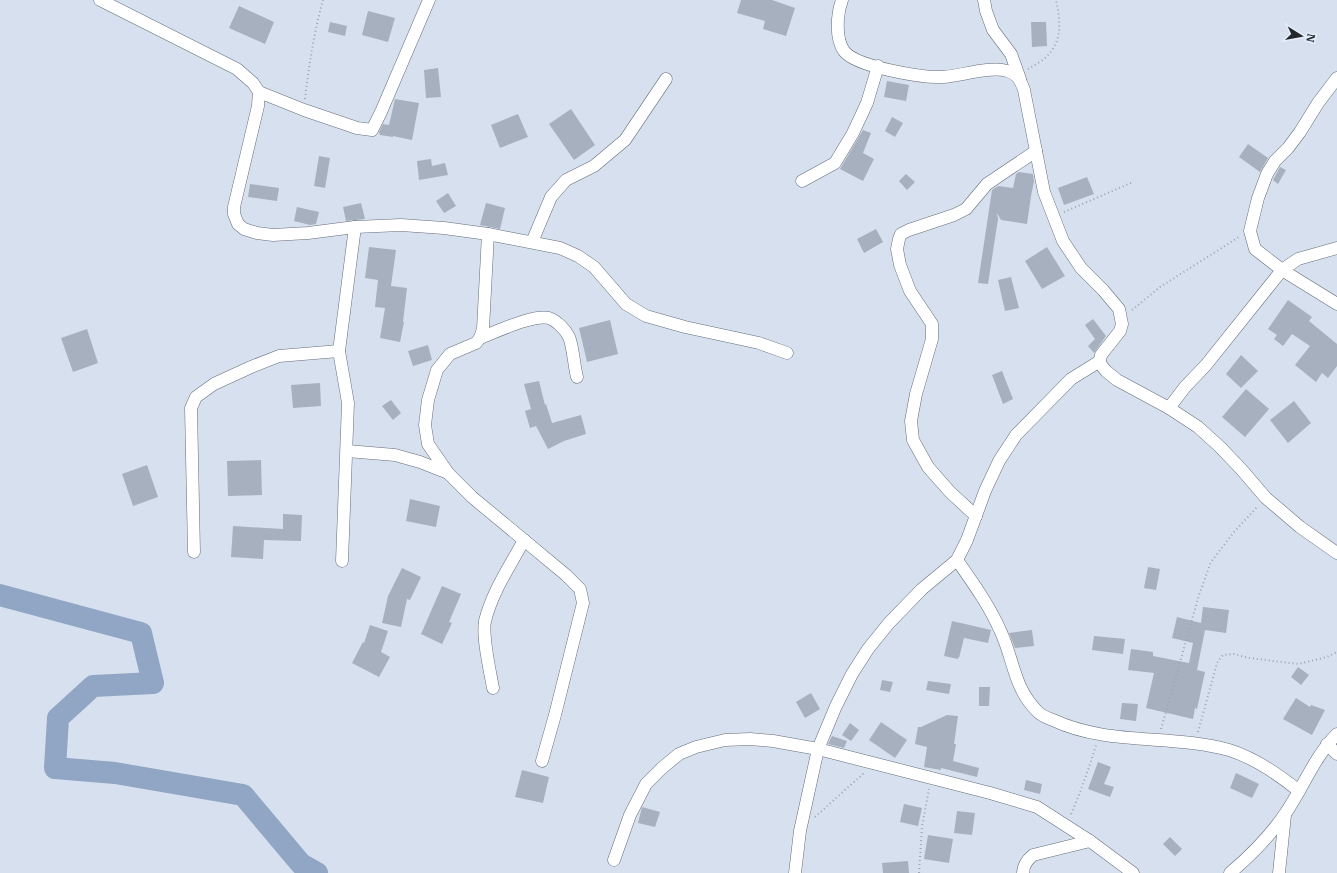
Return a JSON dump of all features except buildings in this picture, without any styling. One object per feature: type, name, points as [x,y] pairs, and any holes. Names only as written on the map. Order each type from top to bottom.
[{"type":"street","points":[[100,0],[237,69],[253,83],[259,92],[304,110],[357,128],[372,130],[429,0]]},
{"type":"street","points":[[842,0],[840,6],[838,34],[839,41],[844,50],[850,56],[896,71],[924,76],[943,77],[995,70],[1007,71],[1020,77]]},
{"type":"street","points":[[984,0],[986,11],[993,30],[1010,54],[1020,77],[1024,90],[1044,192],[1064,241],[1081,268],[1119,309],[1122,324],[1120,331],[1101,355],[1101,365],[1117,380],[1169,408],[1198,428],[1220,447],[1266,498],[1300,527],[1337,553]]},
{"type":"street","points":[[802,182],[835,163],[853,133],[864,109],[878,66]]},
{"type":"street","points":[[1337,78],[1318,103],[1300,132],[1288,148],[1275,161],[1267,174],[1258,198],[1250,231],[1255,250],[1282,270],[1337,304]]},
{"type":"street","points":[[532,242],[551,197],[566,180],[594,166],[625,140],[666,79]]},
{"type":"street","points":[[259,92],[254,126],[234,207],[234,214],[238,224],[244,229],[257,233],[273,235],[308,233],[355,227],[401,225],[444,228],[488,234],[560,248],[578,256],[594,267],[626,304],[646,316],[685,328],[759,344],[787,353]]},
{"type":"street","points":[[976,516],[950,492],[928,467],[913,440],[911,421],[916,394],[932,339],[932,324],[910,291],[900,265],[897,249],[901,234],[909,230],[954,216],[966,209],[987,184],[1036,152]]},
{"type":"street","points":[[342,561],[348,403],[339,351],[355,227]]},
{"type":"street","points":[[488,234],[483,329],[480,338],[476,343],[450,354],[437,370],[428,400],[425,425],[428,444],[448,473],[472,497],[566,575],[580,589],[583,603],[542,761]]},
{"type":"street","points":[[1169,408],[1282,270],[1298,259],[1337,248]]},
{"type":"street","points":[[480,338],[523,322],[537,318],[549,318],[561,326],[569,338],[576,377]]},
{"type":"street","points":[[194,552],[191,408],[196,397],[214,384],[279,356],[339,351]]},
{"type":"street","points":[[795,873],[800,831],[818,749],[836,706],[852,674],[868,648],[889,623],[922,589],[957,560],[967,540],[984,491],[996,467],[1016,435],[1071,379],[1100,361]]},
{"type":"street","points":[[347,451],[395,455],[420,462],[448,473]]},
{"type":"street","points":[[493,688],[486,645],[485,622],[495,595],[524,540]]},
{"type":"street","points":[[957,560],[984,599],[1010,653],[1016,678],[1026,699],[1039,713],[1063,725],[1098,734],[1195,743],[1229,750],[1252,759],[1279,775],[1299,791]]},
{"type":"street","points":[[1230,873],[1247,859],[1285,814],[1327,744],[1337,734]]},
{"type":"street","points":[[614,860],[630,815],[646,784],[662,768],[680,754],[696,747],[725,740],[750,739],[773,740],[818,749],[932,778],[1036,807],[1090,841],[1133,873]]},
{"type":"street","points":[[1327,744],[1337,754]]},
{"type":"street","points":[[1279,873],[1285,814]]},
{"type":"street","points":[[1023,873],[1026,860],[1033,855],[1090,841]]},
{"type":"path","points":[[304,110],[310,61],[323,0]]},
{"type":"path","points":[[1020,77],[1049,55],[1059,36],[1060,18],[1056,0]]},
{"type":"path","points":[[1054,217],[1132,182]]},
{"type":"path","points":[[1121,318],[1160,287],[1209,255],[1250,231]]},
{"type":"path","points":[[1158,740],[1199,595],[1211,562],[1234,532],[1266,498]]},
{"type":"path","points":[[1195,743],[1217,663],[1223,655],[1234,654],[1249,658],[1298,664],[1326,657],[1337,652]]},
{"type":"path","points":[[1065,825],[1087,775],[1098,734]]},
{"type":"path","points":[[800,831],[851,783],[874,764]]},
{"type":"path","points":[[919,873],[922,827],[932,778]]},
{"type":"waterway","points":[[0,595],[141,633],[153,683],[93,686],[58,718],[55,768],[115,773],[243,795],[301,864],[317,873]]}]
